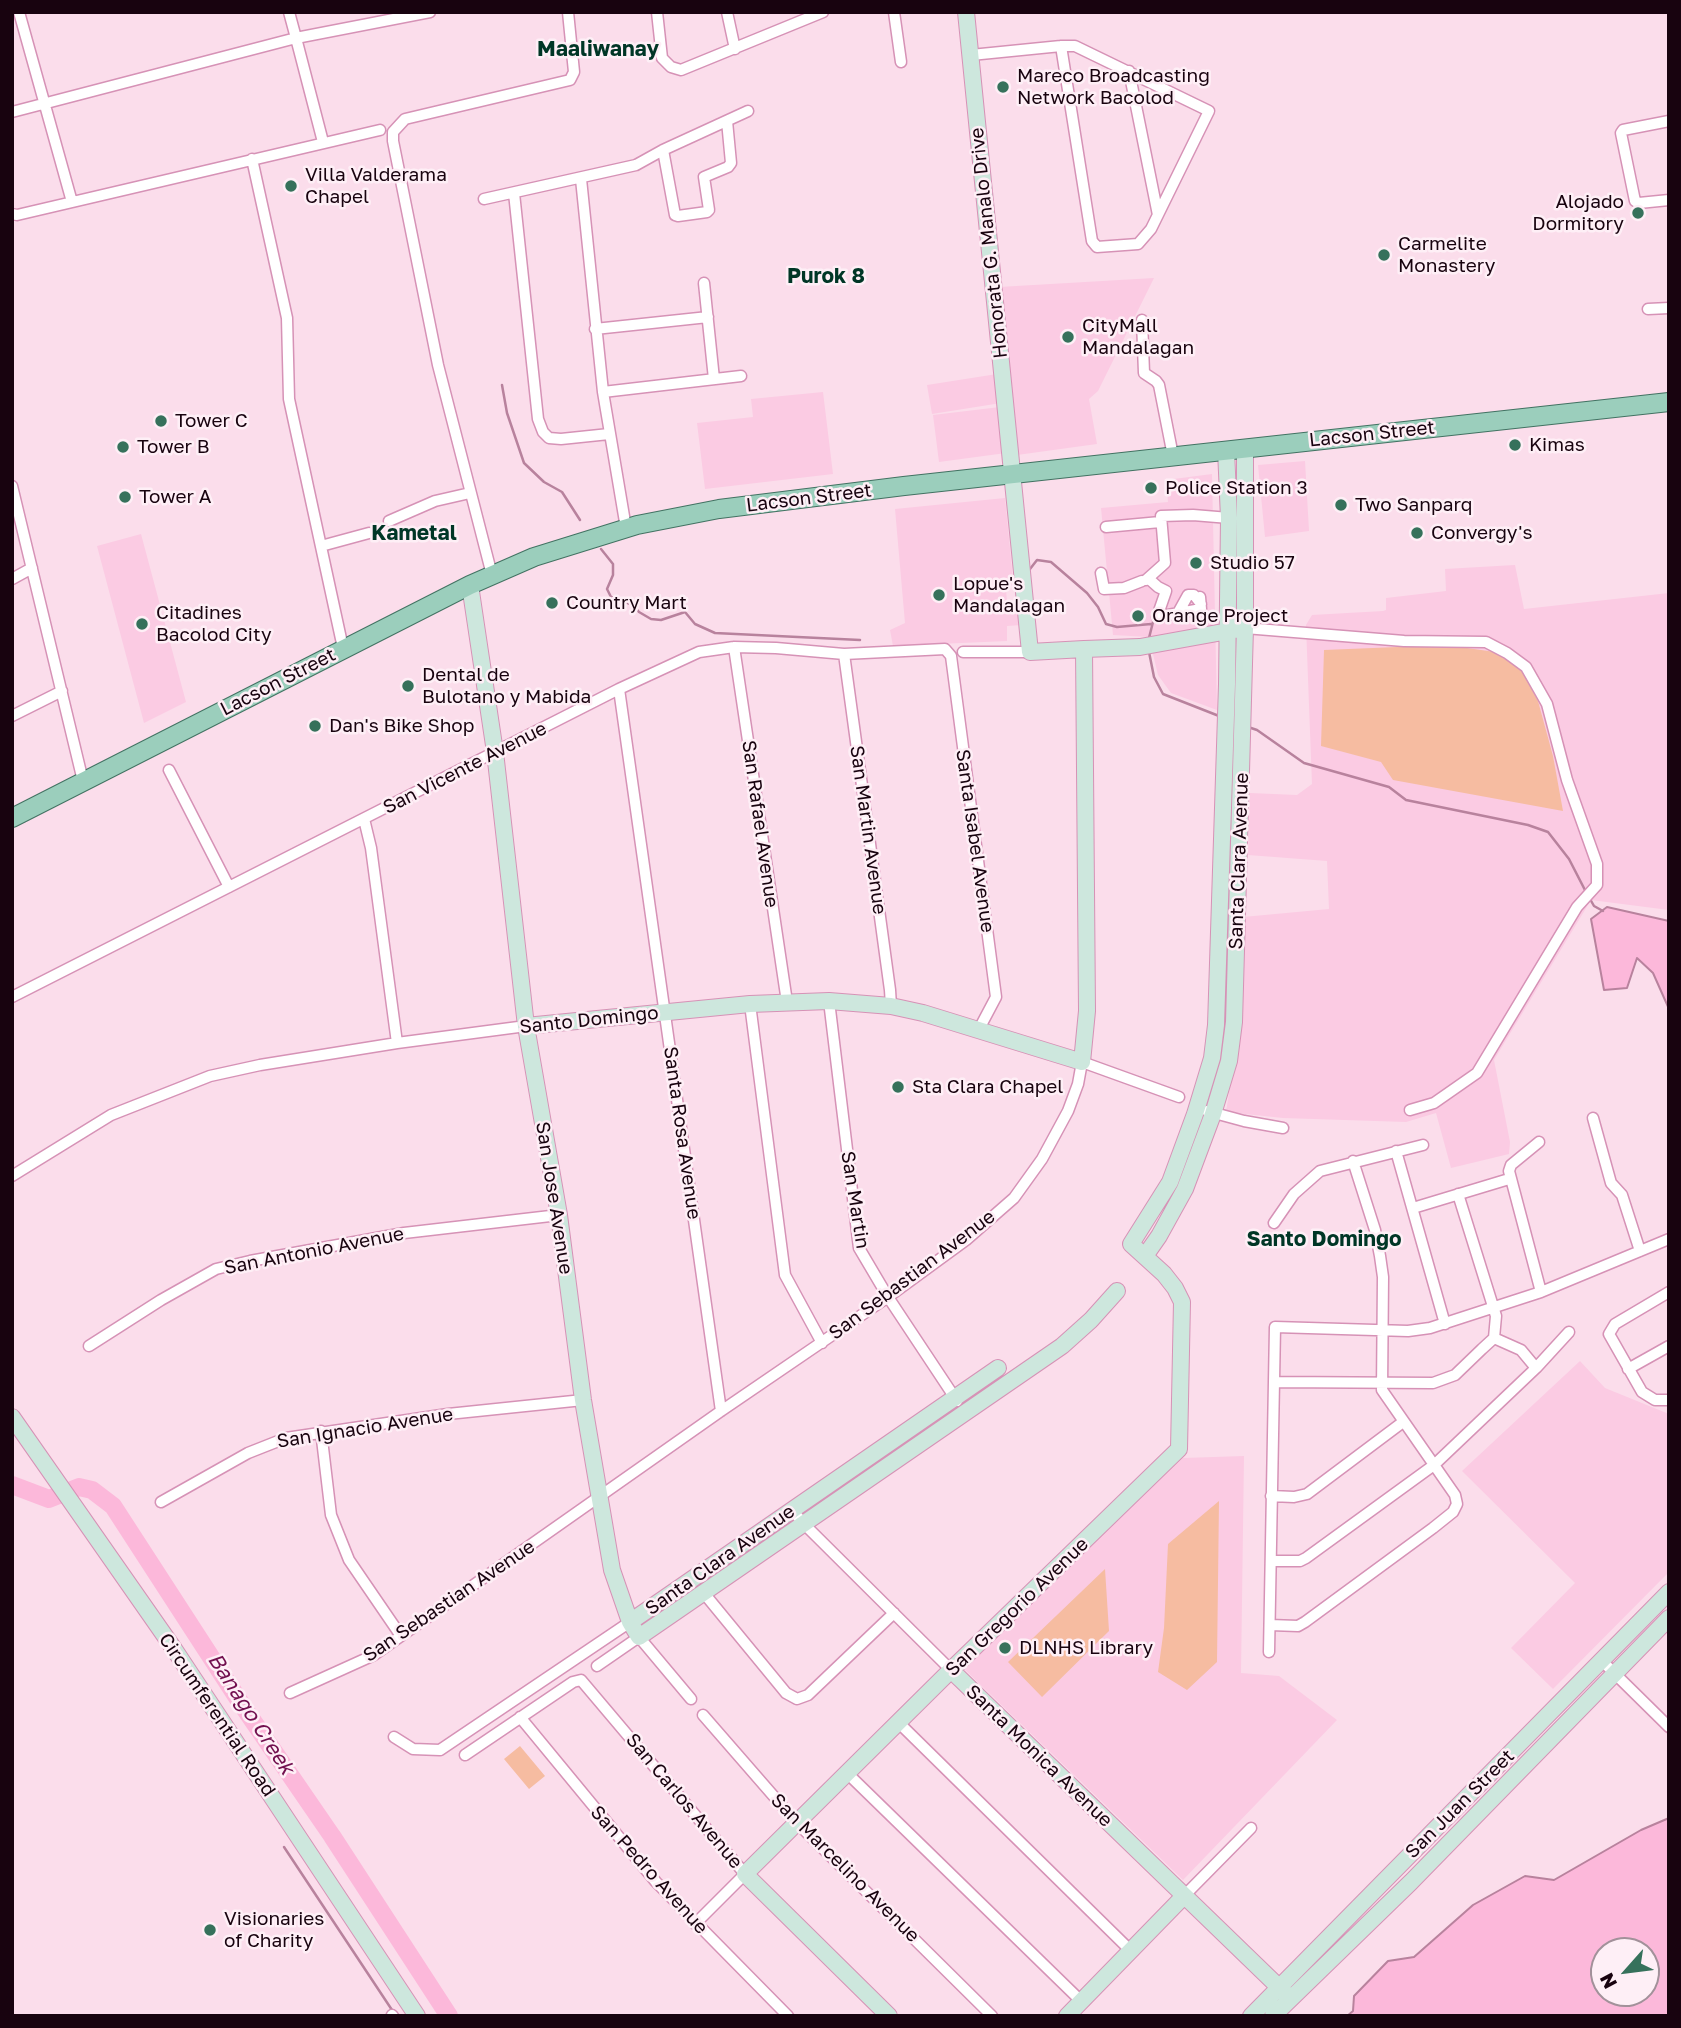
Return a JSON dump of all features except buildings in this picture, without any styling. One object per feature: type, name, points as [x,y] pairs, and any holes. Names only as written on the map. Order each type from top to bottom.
[{"type":"main road","name":"Lacson Street","points":[[12,818],[470,585],[534,557],[626,528],[719,509],[1669,402]]},
{"type":"street","points":[[19,12],[72,202]]},
{"type":"street","points":[[289,12],[323,142]]},
{"type":"street","points":[[12,112],[296,38],[430,12]]},
{"type":"street","points":[[492,575],[438,365],[393,132],[405,119],[570,80],[574,72],[568,12]]},
{"type":"street","points":[[657,12],[662,58],[671,68],[681,70],[735,49],[802,16],[823,12]]},
{"type":"street","points":[[727,12],[735,49]]},
{"type":"street","points":[[894,12],[901,61]]},
{"type":"street","name":"Honorata G. Manalo Drive","points":[[966,12],[1030,652]]},
{"type":"street","points":[[971,55],[1061,46],[1075,46],[1209,111],[1147,236],[1138,244],[1097,247],[1093,243],[1061,46]]},
{"type":"street","points":[[1129,71],[1158,215]]},
{"type":"street","points":[[484,200],[640,164],[663,150],[748,111]]},
{"type":"street","points":[[663,150],[675,215],[707,212],[709,210],[704,177],[728,167],[731,163],[727,121]]},
{"type":"street","points":[[1669,121],[1623,130],[1620,133],[1635,201],[1639,203],[1669,200]]},
{"type":"street","points":[[12,214],[380,130]]},
{"type":"street","points":[[252,159],[286,318],[289,399],[343,648]]},
{"type":"street","points":[[582,179],[603,393],[626,528]]},
{"type":"street","points":[[514,193],[538,419],[543,432],[549,438],[561,439],[609,434]]},
{"type":"street","points":[[704,283],[714,379]]},
{"type":"street","points":[[1648,309],[1669,308]]},
{"type":"street","points":[[595,329],[708,317]]},
{"type":"street","points":[[1142,320],[1144,373],[1159,385],[1173,456]]},
{"type":"street","points":[[603,393],[741,376]]},
{"type":"street","name":"Santa Clara Avenue","points":[[1131,1244],[1170,1182],[1212,1058],[1216,1025],[1225,736],[1245,628],[1245,448]]},
{"type":"street","name":"Santa Clara Avenue","points":[[1145,1256],[1185,1189],[1213,1114],[1228,1061],[1234,1022],[1242,741],[1228,632],[1229,518],[1226,450]]},
{"type":"street","points":[[12,486],[83,781]]},
{"type":"street","points":[[389,521],[435,501],[470,493]]},
{"type":"street","points":[[1101,573],[1104,589],[1124,588],[1145,580],[1165,563],[1161,516],[1229,518]]},
{"type":"street","points":[[1106,527],[1160,523]]},
{"type":"street","points":[[321,546],[369,533]]},
{"type":"street","points":[[12,579],[32,568]]},
{"type":"street","points":[[1145,580],[1166,591],[1157,617],[1201,609],[1200,601]]},
{"type":"street","name":"San Jose Avenue","points":[[470,585],[495,752],[526,1026],[559,1215],[598,1497],[612,1570],[630,1622],[639,1637]]},
{"type":"street","points":[[963,652],[1140,647],[1245,628],[1404,641],[1486,642],[1526,667],[1547,704],[1567,780],[1597,864],[1597,885],[1580,904],[1478,1073],[1434,1103],[1410,1110]]},
{"type":"street","name":"San Vicente Avenue","points":[[12,997],[620,689],[699,652],[734,647],[844,654],[945,649]]},
{"type":"street","name":"San Rafael Avenue","points":[[734,647],[787,1002]]},
{"type":"street","name":"Santa Isabel Avenue","points":[[945,649],[951,656],[996,997],[978,1031]]},
{"type":"street","name":"San Sebastian Avenue","points":[[290,1693],[359,1663],[401,1636],[888,1297],[966,1240],[1014,1198],[1042,1159],[1068,1111],[1078,1084],[1082,1062],[1087,1011],[1084,920],[1087,822],[1084,649]]},
{"type":"street","name":"San Martin Avenue","points":[[844,654],[891,1006]]},
{"type":"street","name":"Santa Rosa Avenue","points":[[620,689],[721,1411]]},
{"type":"street","points":[[12,716],[62,691]]},
{"type":"street","points":[[169,769],[229,887]]},
{"type":"street","points":[[364,819],[371,848],[397,1042]]},
{"type":"street","name":"Santo Domingo","points":[[12,1175],[111,1115],[184,1085],[260,1065],[397,1042],[526,1026],[750,1004],[829,1002],[891,1006],[923,1013],[1082,1062],[1180,1097]]},
{"type":"street","name":"San Martin","points":[[829,1002],[859,1248],[888,1297],[965,1411]]},
{"type":"street","points":[[750,1004],[786,1275],[822,1343]]},
{"type":"street","points":[[1197,1106],[1213,1114],[1283,1128]]},
{"type":"street","points":[[1593,1118],[1611,1183],[1622,1195],[1640,1251]]},
{"type":"street","points":[[1539,1142],[1511,1165],[1509,1178],[1541,1292]]},
{"type":"street","points":[[1274,1223],[1294,1194],[1320,1171],[1423,1145]]},
{"type":"street","points":[[1396,1151],[1445,1324]]},
{"type":"street","points":[[1270,1625],[1298,1626],[1305,1622],[1454,1512],[1457,1504],[1455,1494],[1384,1395],[1381,1383],[1383,1277],[1375,1230],[1353,1161]]},
{"type":"street","points":[[1413,1208],[1509,1178]]},
{"type":"street","points":[[1274,1382],[1433,1383],[1448,1379],[1494,1338],[1494,1308],[1458,1194]]},
{"type":"street","name":"San Antonio Avenue","points":[[89,1346],[216,1269],[404,1233],[559,1215]]},
{"type":"street","points":[[1269,1651],[1275,1327],[1419,1331],[1541,1292],[1669,1239]]},
{"type":"street","name":"San Gregorio Avenue","points":[[695,1924],[1179,1449],[1182,1302],[1171,1283],[1131,1244]]},
{"type":"street","name":"Santa Clara Avenue","points":[[597,1666],[1062,1346],[1091,1320],[1117,1291]]},
{"type":"street","points":[[1669,1292],[1615,1324],[1610,1330],[1611,1338],[1628,1369],[1648,1397],[1669,1400]]},
{"type":"street","points":[[1271,1561],[1300,1561],[1306,1558],[1434,1465],[1536,1368],[1569,1332]]},
{"type":"street","points":[[1494,1338],[1521,1350],[1536,1368]]},
{"type":"street","points":[[1628,1369],[1669,1346]]},
{"type":"street","name":"Santa Clara Avenue","points":[[394,1737],[413,1749],[440,1750],[998,1368]]},
{"type":"street","name":"San Ignacio Avenue","points":[[161,1502],[268,1443],[321,1431],[583,1400]]},
{"type":"street","name":"Circumferential Road","points":[[12,1417],[174,1649],[417,2016]]},
{"type":"street","points":[[1271,1496],[1294,1497],[1307,1494],[1403,1422]]},
{"type":"street","points":[[321,1431],[331,1515],[349,1560],[401,1636]]},
{"type":"street","name":"Santa Monica Avenue","points":[[792,1510],[951,1670],[1284,1993]]},
{"type":"street","points":[[703,1592],[786,1693],[797,1699],[808,1695],[894,1613]]},
{"type":"street","name":"San Juan Street","points":[[1273,2016],[1284,1993],[1398,1867],[1669,1592]]},
{"type":"street","name":"San Juan Street","points":[[1251,2016],[1284,1993],[1411,1882],[1669,1618]]},
{"type":"street","points":[[639,1637],[691,1699]]},
{"type":"street","points":[[1601,1660],[1669,1727]]},
{"type":"street","name":"San Carlos Avenue","points":[[466,1755],[573,1682],[581,1680],[745,1874],[889,2016]]},
{"type":"street","name":"San Marcelino Avenue","points":[[703,1715],[797,1823],[992,2016]]},
{"type":"street","name":"San Pedro Avenue","points":[[520,1717],[647,1872],[788,2016]]},
{"type":"street","points":[[898,1722],[1131,1951]]},
{"type":"street","points":[[847,1773],[1081,2001]]},
{"type":"street","points":[[1067,2016],[1251,1828]]},
{"type":"street","points":[[1398,1867],[1411,1882]]},
{"type":"shaded area","name":"CityMall Mandalagan","points":[[1154,278],[1098,391],[1089,399],[1097,444],[1017,455],[999,287]]},
{"type":"shaded area","points":[[997,374],[1001,403],[932,414],[927,385]]},
{"type":"shaded area","points":[[823,392],[833,474],[705,489],[697,423],[753,417],[751,399]]},
{"type":"shaded area","points":[[1000,407],[1006,453],[939,462],[933,415]]},
{"type":"shaded area","points":[[1305,461],[1309,531],[1265,537],[1258,465]]},
{"type":"shaded area","points":[[1212,474],[1217,710],[1171,693],[1158,675],[1149,637],[1113,635],[1101,508],[1168,502],[1166,480]]},
{"type":"shaded area","name":"Lopue's Mandalagan","points":[[1005,498],[1013,579],[1006,590],[1007,601],[1020,600],[1022,625],[1007,626],[1007,641],[893,646],[890,630],[905,623],[895,509]]},
{"type":"shaded area","name":"Citadines Bacolod City","points":[[141,534],[186,702],[144,723],[97,546]]},
{"type":"shaded area","points":[[1515,565],[1524,609],[1669,593],[1669,910],[1591,900],[1494,1060],[1510,1142],[1509,1154],[1451,1168],[1436,1113],[1406,1122],[1283,1118],[1226,1112],[1239,1028],[1243,917],[1329,909],[1327,861],[1248,855],[1250,793],[1297,795],[1312,784],[1306,625],[1312,615],[1383,611],[1386,610],[1386,598],[1446,591],[1445,569]]},
{"type":"shaded area","points":[[1446,645],[1495,652],[1519,666],[1538,701],[1553,756],[1563,811],[1393,780],[1381,762],[1321,746],[1324,650]]},
{"type":"shaded area","points":[[1607,907],[1669,921],[1669,1009],[1653,973],[1637,958],[1627,988],[1604,990],[1591,919]]},
{"type":"shaded area","points":[[1580,1361],[1605,1388],[1669,1414],[1669,1572],[1553,1689],[1511,1648],[1575,1583],[1462,1471]]},
{"type":"shaded area","points":[[1244,1456],[1241,1673],[1279,1676],[1337,1720],[1183,1880],[963,1668],[1183,1458]]},
{"type":"shaded area","points":[[1219,1501],[1217,1662],[1187,1690],[1158,1672],[1164,1628],[1168,1544]]},
{"type":"shaded area","points":[[1105,1569],[1109,1631],[1042,1697],[1008,1662]]},
{"type":"shaded area","points":[[520,1746],[545,1776],[529,1789],[504,1759]]},
{"type":"shaded area","points":[[1669,1818],[1669,2016],[1347,2016],[1353,2011],[1354,1996],[1388,1961],[1414,1957],[1473,1905],[1525,1876],[1554,1880],[1641,1830]]},
{"type":"waterway","points":[[502,385],[507,413],[524,463],[544,482],[562,492],[580,520]]},
{"type":"waterway","points":[[601,549],[613,564],[613,575],[607,589],[611,597],[633,605],[651,619],[661,620],[685,612],[695,624],[715,633],[860,640]]},
{"type":"waterway","points":[[1030,569],[1037,560],[1051,562],[1087,593],[1106,624],[1117,627],[1151,624]]},
{"type":"waterway","points":[[1149,638],[1154,618]]},
{"type":"waterway","points":[[1149,652],[1154,677],[1163,694],[1219,716]]},
{"type":"waterway","points":[[1248,727],[1257,730],[1304,763],[1389,787],[1406,800],[1528,825],[1548,832],[1569,859],[1587,894]]},
{"type":"waterway","points":[[1590,899],[1594,906],[1603,911]]},
{"type":"waterway","name":"Banago Creek","points":[[12,1485],[49,1499],[79,1487],[92,1490],[113,1506],[449,2016]]},
{"type":"waterway","points":[[284,1847],[392,2010]]},
{"type":"place","name":"Mareco Broadcasting Network Bacolod","points":[[1003,87]]},
{"type":"place","name":"Villa Valderama Chapel","points":[[291,186]]},
{"type":"place","name":"Alojado Dormitory","points":[[1638,213]]},
{"type":"place","name":"Carmelite Monastery","points":[[1384,255]]},
{"type":"place","name":"CityMall Mandalagan","points":[[1068,337]]},
{"type":"place","name":"Tower C","points":[[161,421]]},
{"type":"place","name":"Kimas","points":[[1515,445]]},
{"type":"place","name":"Tower B","points":[[123,447]]},
{"type":"place","name":"Police Station 3","points":[[1151,488]]},
{"type":"place","name":"Tower A","points":[[125,497]]},
{"type":"place","name":"Two Sanparq","points":[[1341,505]]},
{"type":"place","name":"Convergy's","points":[[1417,533]]},
{"type":"place","name":"Studio 57","points":[[1196,563]]},
{"type":"place","name":"Lopue's Mandalagan","points":[[939,595]]},
{"type":"place","name":"Country Mart","points":[[552,603]]},
{"type":"place","name":"Orange Project","points":[[1138,616]]},
{"type":"place","name":"Citadines Bacolod City","points":[[142,624]]},
{"type":"place","name":"Dental de Bulotano y Mabida","points":[[408,686]]},
{"type":"place","name":"Dan's Bike Shop","points":[[315,726]]},
{"type":"place","name":"Sta Clara Chapel","points":[[898,1087]]},
{"type":"place","name":"DLNHS Library","points":[[1005,1648]]},
{"type":"place","name":"Visionaries of Charity","points":[[210,1930]]},
{"type":"district","name":"Maaliwanay","points":[[598,49]]},
{"type":"district","name":"Purok 8","points":[[826,276]]},
{"type":"district","name":"Kametal","points":[[414,533]]},
{"type":"district","name":"Santo Domingo","points":[[1324,1239]]}]
